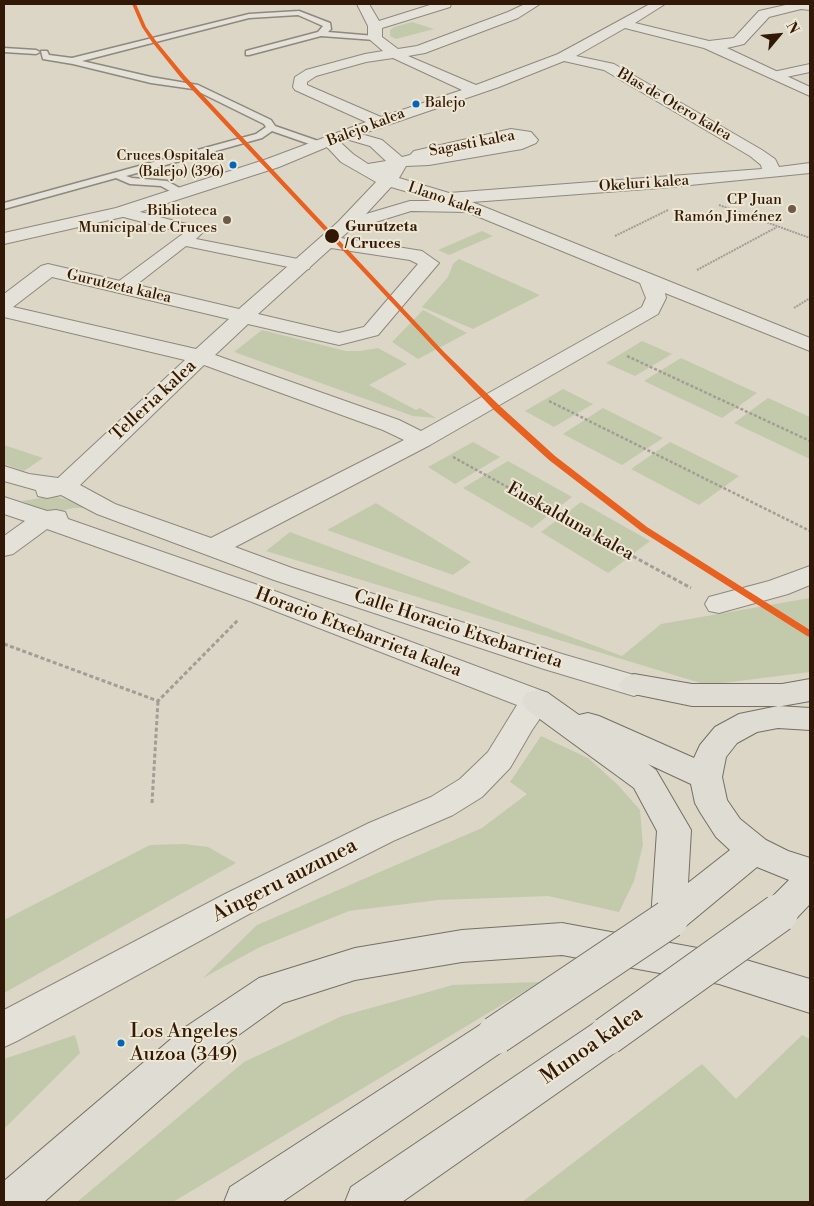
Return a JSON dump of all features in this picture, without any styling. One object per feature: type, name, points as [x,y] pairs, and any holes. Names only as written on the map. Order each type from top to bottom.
[{"type":"main road","points":[[634,685],[692,695],[782,695],[810,690]]},
{"type":"main road","points":[[692,695],[750,722]]},
{"type":"main road","points":[[537,701],[645,779],[674,830],[669,919]]},
{"type":"main road","name":"Horacio Etxebarrieta kalea","points":[[537,701],[706,777]]},
{"type":"main road","points":[[810,719],[778,717],[750,722],[726,735],[711,753],[706,777],[711,803],[728,828],[754,850],[778,862],[810,872]]},
{"type":"main road","points":[[246,1202],[669,919],[754,850]]},
{"type":"main road","name":"Munoa kalea","points":[[366,1202],[607,1036],[779,913],[810,881]]},
{"type":"main road","points":[[12,1202],[198,1041],[272,990],[355,964],[462,946],[562,939],[719,968],[810,996]]},
{"type":"street","points":[[363,4],[375,32],[394,53],[405,60],[475,90]]},
{"type":"street","points":[[375,32],[445,4]]},
{"type":"street","points":[[379,122],[300,87],[300,80],[311,74],[339,65],[429,47],[513,15],[534,4]]},
{"type":"street","name":"Balejo kalea","points":[[4,238],[121,212],[181,193],[379,122],[475,90],[563,57],[660,4]]},
{"type":"street","points":[[709,45],[739,41],[764,14],[808,5]]},
{"type":"street","points":[[625,24],[709,45],[810,92]]},
{"type":"street","name":"Blas de Otero kalea","points":[[563,57],[609,67],[756,153],[769,163],[772,173]]},
{"type":"street","points":[[777,76],[810,68]]},
{"type":"street","name":"Sagasti kalea","points":[[364,169],[416,159],[429,160],[522,144],[530,140],[525,135],[511,134],[420,154],[416,159]]},
{"type":"street","points":[[332,140],[347,158],[386,180]]},
{"type":"street","name":"Llano kalea","points":[[332,140],[376,143],[398,162],[398,169],[386,180]]},
{"type":"street","name":"Okeluri kalea","points":[[447,198],[660,183],[810,168]]},
{"type":"street","name":"Llano kalea","points":[[386,180],[447,198],[810,345]]},
{"type":"street","name":"Telleria kalea","points":[[64,486],[244,316],[328,242],[386,180]]},
{"type":"street","points":[[410,206],[433,199],[447,198]]},
{"type":"street","name":"Telleria kalea","points":[[344,226],[410,206],[468,208]]},
{"type":"street","name":"Balejo kalea","points":[[121,212],[196,231],[183,241]]},
{"type":"street","points":[[121,288],[183,241],[302,265]]},
{"type":"street","points":[[244,316],[339,339],[371,331],[429,263],[415,256],[328,242]]},
{"type":"street","name":"Gurutzeta kalea","points":[[4,304],[48,270],[244,316]]},
{"type":"street","points":[[214,547],[422,440],[651,310],[656,298],[654,290],[656,283]]},
{"type":"street","points":[[4,311],[201,357],[391,425],[422,440]]},
{"type":"street","name":"Horacio Etxebarrieta kalea","points":[[4,474],[25,481],[64,486],[119,513],[283,574]]},
{"type":"street","points":[[4,500],[34,495],[64,486]]},
{"type":"street","name":"Horacio Etxebarrieta kalea","points":[[4,505],[42,520],[262,596],[537,701]]},
{"type":"street","points":[[4,548],[42,520],[97,512],[119,513]]},
{"type":"street","name":"Calle Horacio Etxebarrieta","points":[[283,574],[554,662],[634,685]]},
{"type":"street","points":[[719,604],[778,588],[810,575]]},
{"type":"street","name":"Aingeru auzunea","points":[[4,1029],[237,904],[380,832],[442,806],[471,788],[499,760],[521,722],[537,701]]},
{"type":"lane","points":[[73,61],[267,13],[299,14],[326,25],[327,29],[320,34]]},
{"type":"lane","points":[[249,53],[320,34],[375,32]]},
{"type":"lane","points":[[4,50],[40,53],[46,57],[73,61],[151,80],[195,87],[268,122],[271,128]]},
{"type":"lane","points":[[4,206],[259,136],[271,128],[332,140]]},
{"type":"lane","points":[[117,175],[130,181],[163,183],[181,193]]},
{"type":"path","points":[[660,183],[810,238]]},
{"type":"path","points":[[581,252],[669,209]]},
{"type":"path","points":[[656,283],[778,227]]},
{"type":"path","points":[[594,342],[810,441]]},
{"type":"path","points":[[517,385],[810,531]]},
{"type":"path","name":"Euskalduna kalea","points":[[422,440],[719,604]]},
{"type":"path","points":[[152,803],[158,701],[262,596]]},
{"type":"path","points":[[4,644],[158,701]]},
{"type":"green space","points":[[412,22],[434,29],[396,39],[390,36],[390,30],[394,27]]},
{"type":"green space","points":[[482,231],[493,236],[449,255],[438,250]]},
{"type":"green space","points":[[459,259],[540,295],[473,329],[422,307],[448,277],[453,264]]},
{"type":"green space","points":[[423,310],[467,333],[418,359],[392,342]]},
{"type":"green space","points":[[262,330],[346,351],[378,348],[407,364],[369,385],[416,410],[420,408],[436,418],[413,416],[234,352]]},
{"type":"green space","points":[[642,341],[672,354],[635,376],[606,363]]},
{"type":"green space","points":[[681,358],[757,393],[722,418],[644,381]]},
{"type":"green space","points":[[563,389],[593,404],[554,427],[525,411]]},
{"type":"green space","points":[[768,398],[810,417],[810,459],[734,423]]},
{"type":"green space","points":[[603,408],[663,438],[622,465],[563,434]]},
{"type":"green space","points":[[473,442],[500,457],[455,484],[428,467]]},
{"type":"green space","points":[[670,442],[739,476],[699,505],[631,469]]},
{"type":"green space","points":[[4,445],[43,458],[24,471],[4,464]]},
{"type":"green space","points":[[508,461],[572,497],[532,528],[463,488]]},
{"type":"green space","points":[[54,496],[93,508],[73,508],[50,514],[22,501]]},
{"type":"green space","points":[[581,502],[650,541],[608,573],[541,532]]},
{"type":"green space","points":[[376,503],[471,562],[453,575],[327,530]]},
{"type":"green space","points":[[290,532],[622,656],[661,624],[810,598],[810,672],[707,685],[266,551]]},
{"type":"green space","points":[[541,736],[588,758],[618,785],[640,810],[643,845],[634,881],[619,912],[548,896],[438,900],[349,911],[260,947],[203,978],[257,925],[482,828],[527,794],[510,782]]},
{"type":"green space","points":[[184,844],[208,847],[236,863],[4,993],[4,920],[150,845]]},
{"type":"green space","points":[[540,982],[173,1202],[77,1202],[244,1062],[342,1016],[453,985]]},
{"type":"green space","points":[[75,1035],[80,1053],[4,1129],[4,1059]]},
{"type":"green space","points":[[802,1035],[810,1039],[810,1202],[522,1202],[702,1064],[736,1099]]},
{"type":"transit line","points":[[134,4],[144,27],[154,42],[183,77],[443,354],[498,409],[552,458],[644,529],[810,634]]},
{"type":"place","name":"Balejo","points":[[416,104]]},
{"type":"place","name":"Cruces Ospitalea (Balejo) (396)","points":[[233,165]]},
{"type":"place","name":"CP Juan Ramón Jiménez","points":[[792,209]]},
{"type":"place","name":"Biblioteca Municipal de Cruces","points":[[227,220]]},
{"type":"place","name":"Gurutzeta / Cruces","points":[[332,236]]},
{"type":"place","name":"Los Angeles Auzoa (349)","points":[[121,1043]]}]
